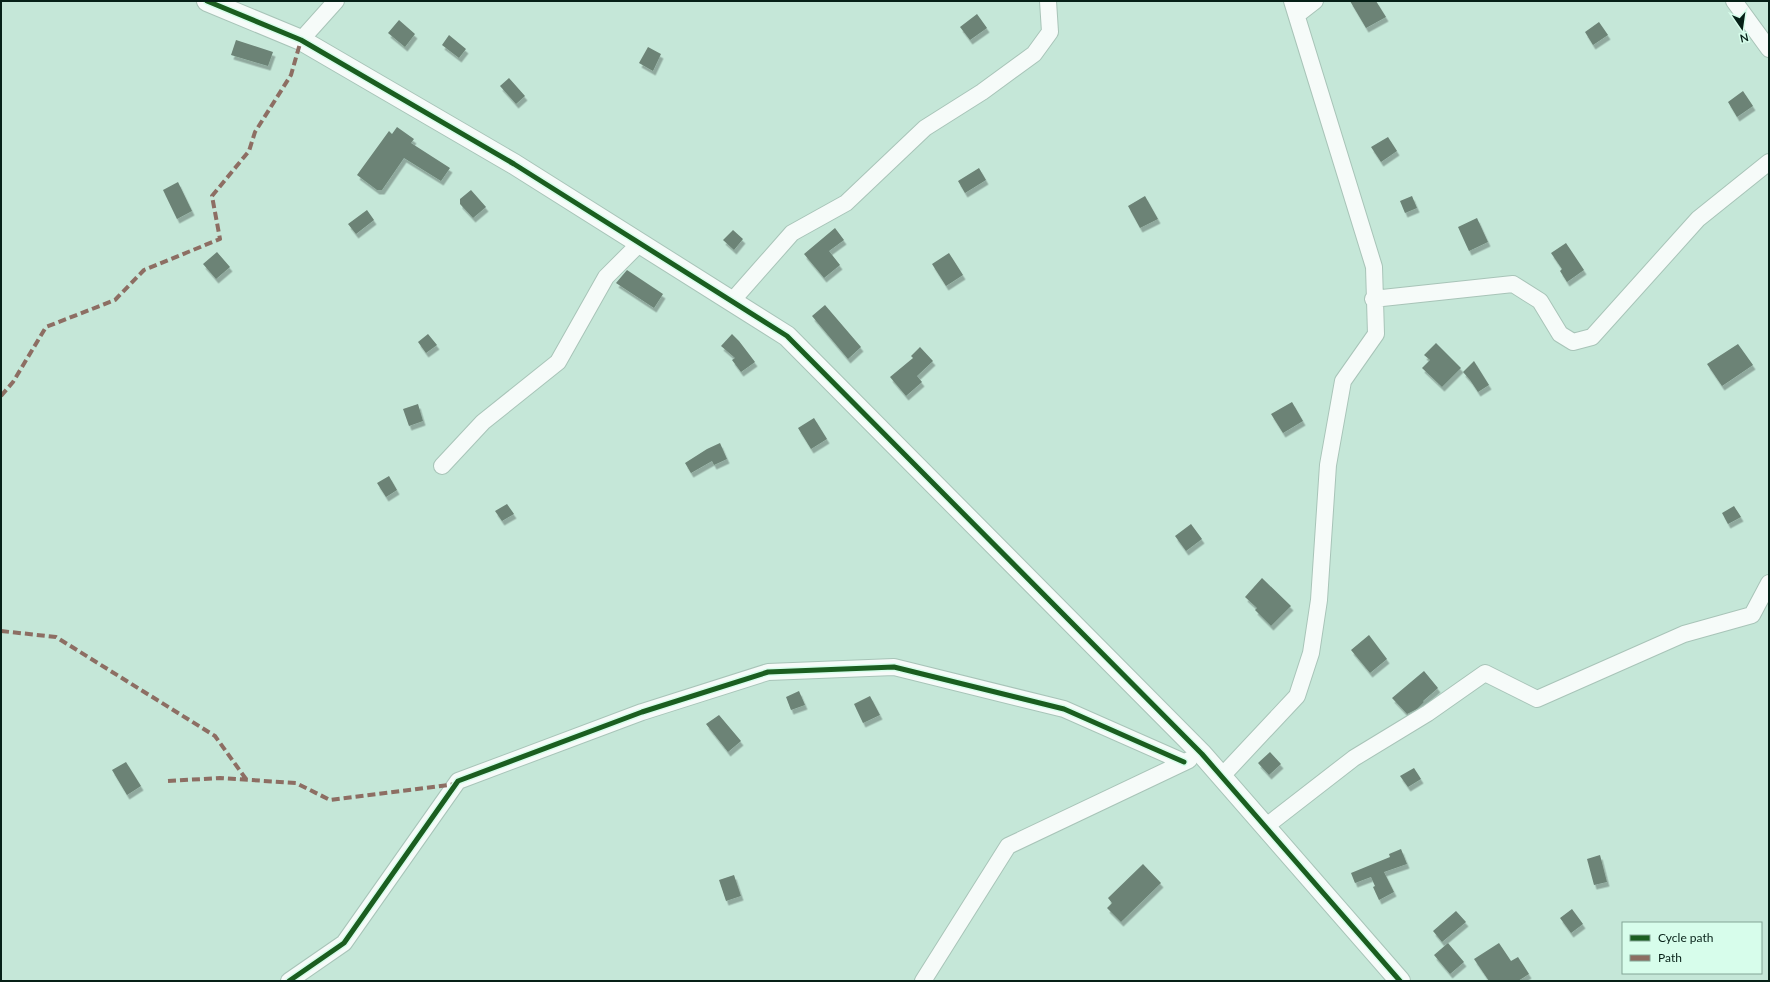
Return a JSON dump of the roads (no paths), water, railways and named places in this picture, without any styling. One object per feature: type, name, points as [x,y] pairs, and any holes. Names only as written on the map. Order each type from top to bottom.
[{"type":"street","points":[[207,1],[301,40],[514,164],[788,336],[1202,754],[1400,981]]},
{"type":"street","points":[[301,40],[336,1]]},
{"type":"street","points":[[732,301],[792,233],[846,203],[925,128],[982,92],[1034,54],[1050,32],[1048,1]]},
{"type":"street","points":[[1222,776],[1298,696],[1311,653],[1316,615],[1328,465],[1343,382],[1376,334],[1373,298],[1374,267],[1294,8],[1315,1]]},
{"type":"street","points":[[1734,1],[1769,49]]},
{"type":"street","points":[[1373,298],[1513,284],[1540,301],[1560,334],[1573,342],[1592,337],[1698,220],[1769,162]]},
{"type":"street","points":[[442,466],[484,422],[558,362],[606,277],[640,243]]},
{"type":"street","points":[[1265,827],[1354,758],[1428,713],[1485,673],[1537,699],[1684,634],[1752,614],[1769,584]]},
{"type":"street","points":[[289,981],[344,943],[458,781],[642,712],[768,672],[894,667],[1064,709],[1184,762]]},
{"type":"street","points":[[923,981],[1008,846],[1202,754]]}]
